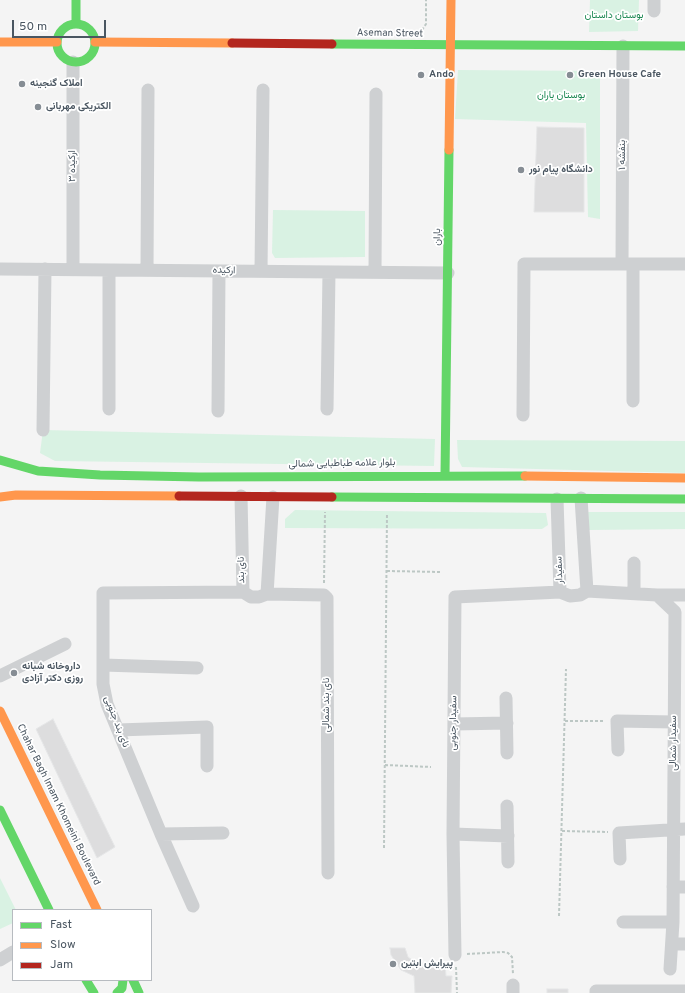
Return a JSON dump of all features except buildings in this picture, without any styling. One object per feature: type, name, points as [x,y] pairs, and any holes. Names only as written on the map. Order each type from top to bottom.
[{"type":"main road","points":[[76,0],[76,23]]},
{"type":"main road","name":"باران","points":[[445,475],[451,0]]},
{"type":"main road","points":[[76,23],[87,27],[93,34],[95,42],[90,55],[83,60],[74,62],[65,58],[59,52],[56,42],[59,33],[67,25],[76,23]]},
{"type":"main road","points":[[0,42],[56,42]]},
{"type":"main road","name":"Aseman Street","points":[[95,42],[450,46],[685,46]]},
{"type":"main road","name":"بلوار علامه طباطبایی شمالی","points":[[0,460],[38,470],[100,475],[207,477],[445,475],[685,478]]},
{"type":"main road","points":[[0,497],[16,495],[685,499]]},
{"type":"main road","name":"Chahar Bagh Imam Khomeini Boulevard","points":[[0,711],[97,909]]},
{"type":"main road","points":[[0,810],[49,909]]},
{"type":"main road","points":[[85,981],[91,993]]},
{"type":"main road","points":[[86,981],[94,993]]},
{"type":"main road","points":[[117,993],[122,988],[123,981]]},
{"type":"main road","points":[[133,981],[139,993]]},
{"type":"street","name":"بنفشه ۱","points":[[623,46],[633,401]]},
{"type":"street","name":"ارکیده ۳","points":[[72,270],[74,62]]},
{"type":"street","points":[[147,270],[148,90]]},
{"type":"street","points":[[261,271],[262,90]]},
{"type":"street","points":[[376,94],[376,272]]},
{"type":"street","points":[[523,415],[524,264],[685,264]]},
{"type":"street","name":"ارکیده","points":[[0,269],[448,273]]},
{"type":"street","points":[[43,430],[45,269]]},
{"type":"street","points":[[109,270],[109,409]]},
{"type":"street","points":[[218,411],[219,271]]},
{"type":"street","points":[[327,409],[328,272]]},
{"type":"street","name":"نای بند","points":[[241,496],[242,592],[251,597],[260,597],[267,594]]},
{"type":"street","points":[[273,497],[267,594],[324,595]]},
{"type":"street","points":[[581,498],[587,591],[685,595]]},
{"type":"street","name":"سفیدار","points":[[556,499],[560,592],[570,596],[580,595],[587,591]]},
{"type":"street","points":[[634,563],[634,594]]},
{"type":"street","name":"نای بند جنوبی","points":[[193,906],[161,834],[107,704],[104,691],[103,665],[103,593],[242,592]]},
{"type":"street","name":"سفیدار جنوبی","points":[[455,955],[453,834],[455,597],[560,592]]},
{"type":"street","name":"نای بند شمالی","points":[[324,595],[327,598],[328,873]]},
{"type":"street","name":"سفیدار شمالی","points":[[657,595],[675,612],[680,655],[678,715],[680,768],[679,887],[673,922],[670,969]]},
{"type":"street","points":[[0,676],[65,644]]},
{"type":"street","points":[[103,665],[197,668]]},
{"type":"street","points":[[506,698],[507,753]]},
{"type":"street","points":[[618,750],[618,721],[678,715]]},
{"type":"street","points":[[454,724],[507,723]]},
{"type":"street","points":[[118,730],[207,727],[207,766]]},
{"type":"street","points":[[508,806],[508,862]]},
{"type":"street","points":[[620,859],[619,833],[679,829]]},
{"type":"street","points":[[161,834],[223,833]]},
{"type":"street","points":[[453,834],[508,836]]},
{"type":"street","points":[[623,922],[673,922]]},
{"type":"street","points":[[672,944],[685,944]]},
{"type":"street","points":[[0,960],[12,953]]},
{"type":"street","points":[[596,992],[685,991]]},
{"type":"path","points":[[324,595],[326,496]]},
{"type":"path","points":[[384,848],[388,498]]},
{"type":"path","points":[[387,571],[441,572]]},
{"type":"path","points":[[559,916],[566,669]]},
{"type":"path","points":[[564,721],[618,721]]},
{"type":"path","points":[[385,765],[431,767]]},
{"type":"path","points":[[562,831],[619,833]]},
{"type":"path","points":[[457,993],[455,955],[503,952],[512,957],[513,989]]},
{"type":"green space","name":"بوستان داستان","points":[[590,0],[639,0],[638,31],[589,32]]},
{"type":"green space","name":"بوستان باران","points":[[458,70],[600,71],[600,219],[588,217],[586,123],[455,119]]},
{"type":"green space","points":[[273,210],[365,211],[365,257],[275,258],[272,253]]},
{"type":"green space","points":[[43,430],[435,439],[434,466],[55,461],[40,453]]},
{"type":"green space","points":[[457,440],[685,441],[685,473],[462,467],[458,459]]},
{"type":"green space","points":[[295,510],[546,513],[548,525],[542,529],[285,528],[285,519]]},
{"type":"green space","points":[[588,512],[685,512],[685,529],[589,530]]},
{"type":"green space","points":[[0,878],[16,909],[12,909],[12,923],[0,929]]},
{"type":"traffic: fast","points":[[76,0],[76,23]]},
{"type":"traffic: fast","points":[[76,24],[86,27],[92,33],[95,43],[92,53],[86,59],[76,62],[66,59],[60,53],[57,43],[60,33],[66,27],[76,24]]},
{"type":"traffic: fast","points":[[332,44],[685,46]]},
{"type":"traffic: fast","points":[[445,475],[449,150]]},
{"type":"traffic: fast","points":[[0,460],[38,471],[100,475],[199,477],[525,476]]},
{"type":"traffic: fast","points":[[332,497],[685,499]]},
{"type":"traffic: fast","points":[[0,810],[49,909]]},
{"type":"traffic: fast","points":[[87,981],[94,993]]},
{"type":"traffic: fast","points":[[117,993],[122,988],[123,981]]},
{"type":"traffic: fast","points":[[133,981],[139,993]]},
{"type":"traffic: slow","points":[[449,150],[451,0]]},
{"type":"traffic: slow","points":[[0,42],[57,42]]},
{"type":"traffic: slow","points":[[95,42],[232,43]]},
{"type":"traffic: slow","points":[[525,476],[685,478]]},
{"type":"traffic: slow","points":[[0,497],[16,495],[179,496]]},
{"type":"traffic: slow","points":[[0,711],[97,909]]},
{"type":"traffic: jam","points":[[232,43],[332,44]]},
{"type":"traffic: jam","points":[[179,496],[332,497]]},
{"type":"place","name":"Ando","points":[[421,75]]},
{"type":"place","name":"Green House Cafe","points":[[570,75]]},
{"type":"place","name":"املاک گنجینه","points":[[22,84]]},
{"type":"place","name":"الکتریکی مهربانی","points":[[38,107]]},
{"type":"place","name":"دانشگاه پیام نور","points":[[521,170]]},
{"type":"place","name":"داروخانه شبانه روزی دکتر آزادی","points":[[14,673]]},
{"type":"place","name":"پیرایش ابتین","points":[[393,964]]}]
